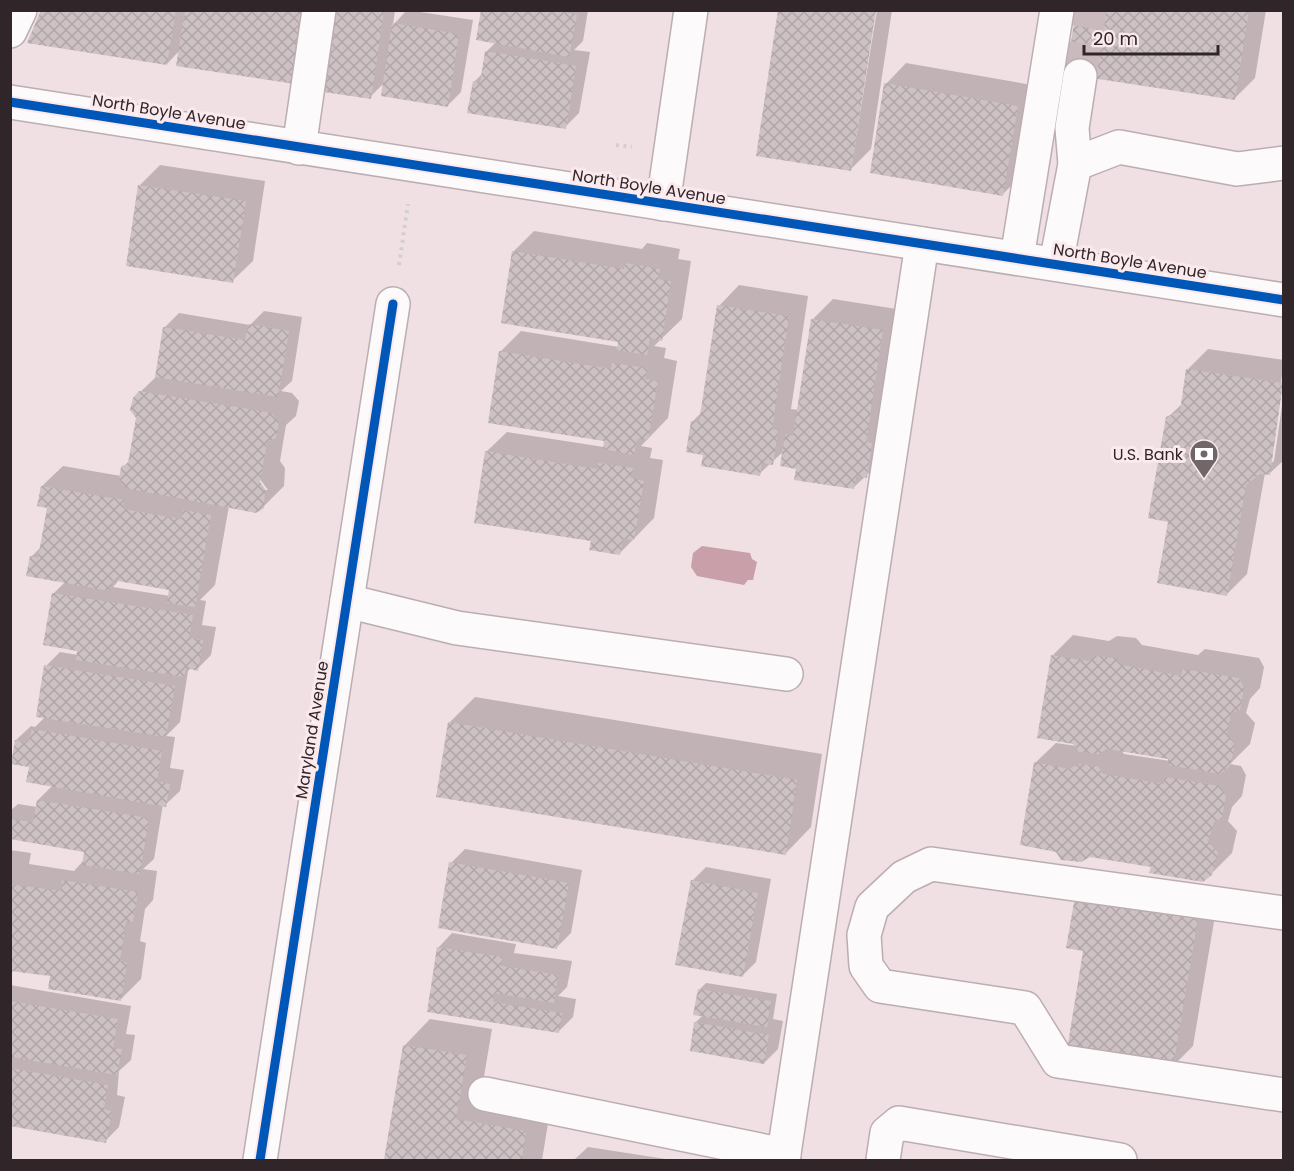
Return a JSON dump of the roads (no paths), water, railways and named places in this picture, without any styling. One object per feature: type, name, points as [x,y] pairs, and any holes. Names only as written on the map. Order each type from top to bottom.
[{"type":"street","points":[[10,31],[20,10]]},
{"type":"street","points":[[298,148],[319,10]]},
{"type":"street","points":[[663,204],[691,10]]},
{"type":"street","points":[[1017,258],[1057,10]]},
{"type":"street","points":[[1056,264],[1075,164],[1072,128],[1080,76]]},
{"type":"street","name":"North Boyle Avenue","points":[[10,102],[1284,300]]},
{"type":"street","points":[[1075,164],[1119,147],[1237,169],[1284,163]]},
{"type":"street","points":[[485,1094],[784,1158],[922,244]]},
{"type":"street","name":"Maryland Avenue","points":[[260,1161],[393,304]]},
{"type":"street","points":[[347,601],[457,628],[786,674]]},
{"type":"street","points":[[1284,913],[931,864],[904,877],[872,907],[864,935],[866,966],[880,986],[1025,1008],[1058,1061],[1284,1095]]},
{"type":"street","points":[[883,1161],[887,1133],[899,1123],[1120,1161]]},
{"type":"tunnel","points":[[1080,76],[1090,10]]},
{"type":"place","name":"U.S. Bank","points":[[1204,480]]}]
